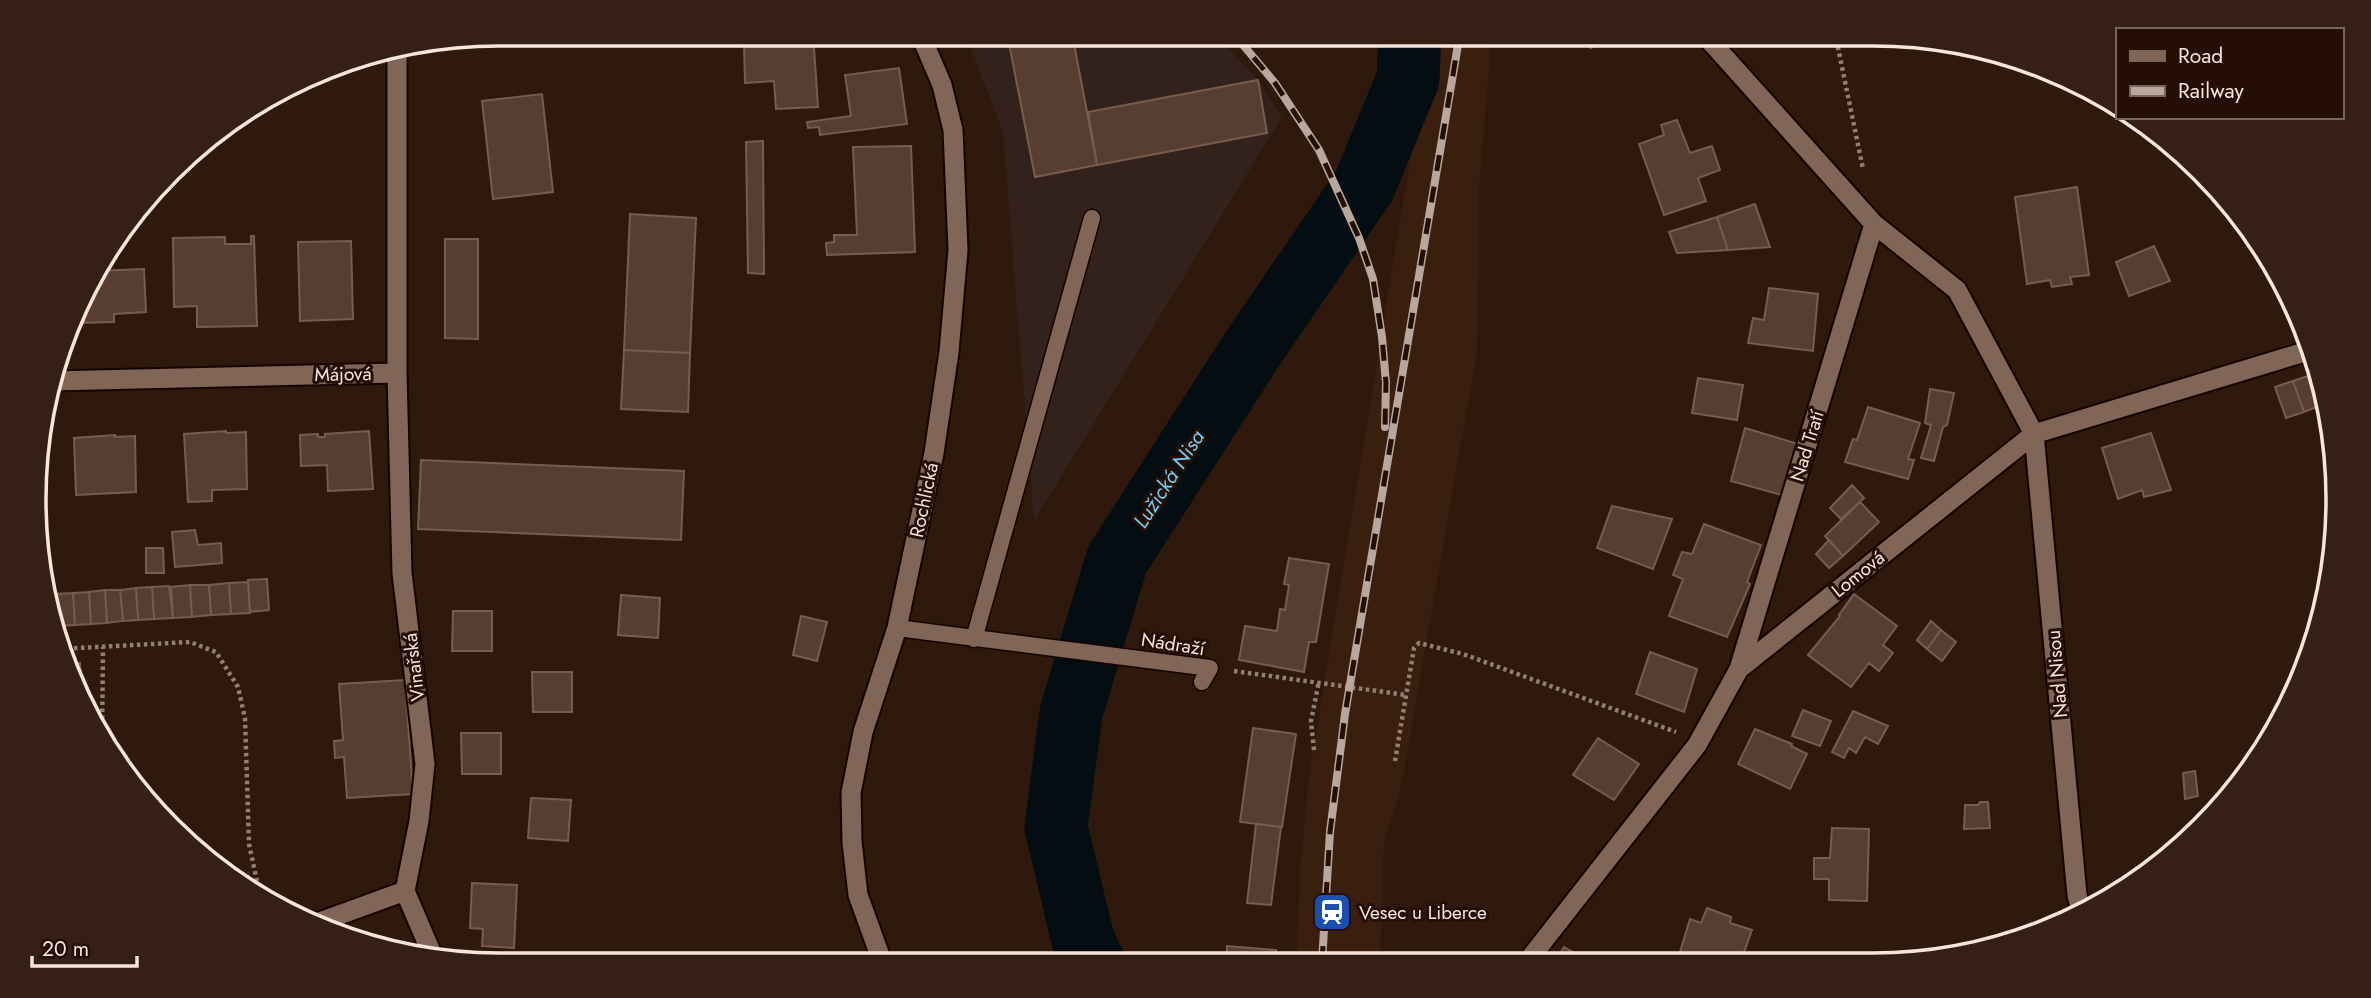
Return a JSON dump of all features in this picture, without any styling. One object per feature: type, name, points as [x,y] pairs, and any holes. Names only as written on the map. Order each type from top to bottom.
[{"type":"street","name":"Rochlická","points":[[879,953],[858,895],[852,842],[852,793],[863,732],[897,628],[934,453],[949,352],[958,250],[953,130],[942,85],[925,46]]},
{"type":"street","points":[[1715,46],[1874,224],[1957,290],[2034,434]]},
{"type":"street","name":"Májová","points":[[61,381],[397,373],[397,57]]},
{"type":"street","name":"Nad Tratí","points":[[1739,669],[1874,224]]},
{"type":"street","name":"Lomová","points":[[1534,953],[1697,745],[1739,669],[2034,434],[2301,353]]},
{"type":"street","name":"Vinařská","points":[[397,373],[402,573],[425,764],[419,821],[405,891]]},
{"type":"street","name":"Nad Nisou","points":[[2034,434],[2079,903]]},
{"type":"street","points":[[328,919],[405,891],[429,947]]},
{"type":"lane","points":[[974,639],[1092,218]]},
{"type":"lane","name":"Nádraží","points":[[897,628],[1118,657],[1206,675]]},
{"type":"path","points":[[1838,46],[1863,171]]},
{"type":"path","points":[[71,648],[190,642],[216,652],[238,687],[243,708],[249,844],[258,883]]},
{"type":"path","points":[[1395,761],[1414,648],[1419,643],[1463,654],[1673,730],[1697,745]]},
{"type":"path","points":[[102,719],[103,647]]},
{"type":"path","points":[[1206,675],[1319,681],[1406,695]]},
{"type":"path","points":[[1314,750],[1311,721],[1319,681]]},
{"type":"shaded area","points":[[970,46],[1226,46],[1258,80],[1282,117],[1034,521],[1003,132]]},
{"type":"shaded area","points":[[1429,46],[1491,46],[1479,188],[1477,351],[1399,798],[1384,839],[1380,953],[1297,953],[1300,869],[1309,777]]},
{"type":"building","points":[[744,46],[814,46],[818,107],[776,109],[774,81],[745,83]]},
{"type":"building","points":[[1010,46],[1074,46],[1097,165],[1035,177]]},
{"type":"building","points":[[899,68],[907,124],[820,135],[819,127],[808,128],[807,122],[851,116],[845,75]]},
{"type":"building","points":[[1258,80],[1267,133],[1097,165],[1088,112]]},
{"type":"building","points":[[542,94],[553,192],[493,199],[482,101]]},
{"type":"building","points":[[1677,120],[1690,153],[1712,146],[1720,170],[1698,178],[1706,201],[1664,215],[1639,144],[1664,135],[1661,125]]},
{"type":"building","points":[[763,141],[764,274],[748,273],[746,142]]},
{"type":"building","points":[[911,146],[915,252],[827,255],[826,243],[834,242],[834,235],[857,235],[853,147]]},
{"type":"building","points":[[2077,187],[2089,275],[2070,277],[2072,284],[2052,287],[2050,280],[2027,284],[2015,197]]},
{"type":"building","points":[[1755,204],[1770,247],[1728,250],[1717,217]]},
{"type":"building","points":[[630,214],[696,218],[690,353],[624,350]]},
{"type":"building","points":[[1717,217],[1728,250],[1677,253],[1669,232]]},
{"type":"building","points":[[251,236],[254,236],[257,326],[197,327],[197,306],[174,307],[173,238],[225,237],[225,244],[251,244]]},
{"type":"building","points":[[445,239],[478,239],[478,339],[445,338]]},
{"type":"building","points":[[351,241],[353,319],[300,321],[298,242]]},
{"type":"building","points":[[2154,246],[2170,281],[2129,296],[2116,262]]},
{"type":"building","points":[[144,269],[146,312],[114,314],[114,322],[81,323],[107,271]]},
{"type":"building","points":[[1769,288],[1818,294],[1813,351],[1748,343],[1753,318],[1764,320]]},
{"type":"building","points":[[624,350],[690,353],[688,412],[621,409]]},
{"type":"building","points":[[2308,376],[2316,407],[2304,412],[2293,381]]},
{"type":"building","points":[[1698,378],[1743,385],[1737,420],[1692,413]]},
{"type":"building","points":[[2293,381],[2304,412],[2286,418],[2275,387]]},
{"type":"building","points":[[1930,389],[1954,393],[1947,425],[1943,427],[1934,461],[1921,458],[1931,425],[1925,423]]},
{"type":"building","points":[[1868,407],[1920,423],[1908,459],[1914,460],[1908,479],[1845,462],[1853,439],[1857,440]]},
{"type":"building","points":[[1745,428],[1798,444],[1782,495],[1731,481]]},
{"type":"building","points":[[369,431],[373,489],[328,491],[327,465],[301,466],[300,435],[318,434],[318,437],[325,437],[325,434]]},
{"type":"building","points":[[246,432],[247,489],[212,490],[212,501],[188,502],[184,434]]},
{"type":"building","points":[[2151,433],[2171,490],[2144,497],[2142,490],[2118,499],[2102,448]]},
{"type":"building","points":[[135,436],[136,492],[76,495],[74,438]]},
{"type":"building","points":[[421,460],[684,471],[681,540],[418,529]]},
{"type":"building","points":[[1852,485],[1864,498],[1841,519],[1830,508]]},
{"type":"building","points":[[1860,502],[1879,522],[1843,556],[1825,536]]},
{"type":"building","points":[[1612,506],[1672,519],[1653,569],[1597,548]]},
{"type":"building","points":[[1704,524],[1761,545],[1747,582],[1750,584],[1727,637],[1669,616],[1683,579],[1673,575],[1682,552],[1692,554]]},
{"type":"building","points":[[195,530],[198,545],[221,543],[222,563],[175,567],[172,532]]},
{"type":"building","points":[[1829,540],[1843,556],[1829,568],[1816,554]]},
{"type":"building","points":[[146,548],[163,548],[164,573],[146,573]]},
{"type":"building","points":[[1289,558],[1329,564],[1316,642],[1309,642],[1304,672],[1239,660],[1245,626],[1277,631],[1280,609],[1285,610],[1289,585],[1284,584]]},
{"type":"building","points":[[267,579],[269,610],[250,612],[248,580]]},
{"type":"building","points":[[248,582],[250,613],[231,614],[229,583]]},
{"type":"building","points":[[229,583],[231,614],[211,615],[209,585]]},
{"type":"building","points":[[190,585],[192,617],[173,618],[171,587]]},
{"type":"building","points":[[190,585],[209,585],[211,615],[192,617]]},
{"type":"building","points":[[169,586],[173,618],[154,619],[152,587]]},
{"type":"building","points":[[152,587],[154,619],[138,620],[136,588]]},
{"type":"building","points":[[136,588],[138,620],[123,621],[120,590]]},
{"type":"building","points":[[105,590],[107,623],[91,624],[89,592]]},
{"type":"building","points":[[105,590],[120,590],[123,621],[107,623]]},
{"type":"building","points":[[89,592],[91,624],[75,625],[73,593]]},
{"type":"building","points":[[73,593],[75,625],[64,626],[56,594]]},
{"type":"building","points":[[1854,594],[1897,626],[1883,645],[1893,653],[1879,671],[1869,663],[1851,687],[1808,655]]},
{"type":"building","points":[[621,595],[660,598],[658,638],[618,635]]},
{"type":"building","points":[[453,611],[492,611],[492,651],[452,651]]},
{"type":"building","points":[[801,616],[827,622],[817,661],[793,655]]},
{"type":"building","points":[[1931,621],[1941,630],[1927,649],[1917,640]]},
{"type":"building","points":[[1941,630],[1956,642],[1942,661],[1927,649]]},
{"type":"building","points":[[1650,652],[1697,669],[1684,712],[1636,694]]},
{"type":"building","points":[[532,672],[572,672],[572,712],[533,712]]},
{"type":"building","points":[[405,680],[413,794],[347,798],[344,757],[335,758],[334,741],[343,740],[339,684]]},
{"type":"building","points":[[1803,710],[1831,721],[1820,746],[1792,736]]},
{"type":"building","points":[[1853,711],[1888,726],[1878,744],[1865,737],[1856,753],[1849,748],[1844,758],[1832,752]]},
{"type":"building","points":[[1253,728],[1296,734],[1282,827],[1240,822]]},
{"type":"building","points":[[1755,729],[1792,744],[1791,746],[1807,754],[1790,789],[1738,764]]},
{"type":"building","points":[[461,733],[501,733],[501,774],[462,774]]},
{"type":"building","points":[[1598,738],[1639,764],[1614,800],[1573,775]]},
{"type":"building","points":[[2195,771],[2198,796],[2185,799],[2183,773]]},
{"type":"building","points":[[531,798],[571,800],[568,841],[528,838]]},
{"type":"building","points":[[1980,802],[1988,802],[1990,828],[1964,829],[1965,805],[1978,805]]},
{"type":"building","points":[[1256,824],[1281,827],[1271,905],[1247,903]]},
{"type":"building","points":[[1832,828],[1869,829],[1867,901],[1829,900],[1829,879],[1814,879],[1814,858],[1830,858]]},
{"type":"building","points":[[472,883],[517,885],[514,948],[482,946],[483,929],[470,928]]},
{"type":"building","points":[[1707,908],[1731,917],[1730,923],[1752,930],[1744,953],[1680,952],[1690,919],[1701,923]]},
{"type":"building","points":[[1227,946],[1276,950],[1276,953],[1227,953]]},
{"type":"building","points":[[1564,947],[1574,953],[1560,953]]},
{"type":"waterway","name":"Lužická Nisa","points":[[1089,953],[1083,940],[1056,827],[1071,713],[1117,560],[1253,348],[1364,186],[1408,79],[1409,46]]},
{"type":"railway","points":[[1244,46],[1275,83],[1319,150],[1359,238],[1373,279],[1382,337],[1386,383],[1385,427]]},
{"type":"railway","points":[[1323,953],[1330,832],[1345,714],[1458,46]]},
{"type":"place","name":"Vesec u Liberce","points":[[1332,912]]}]
